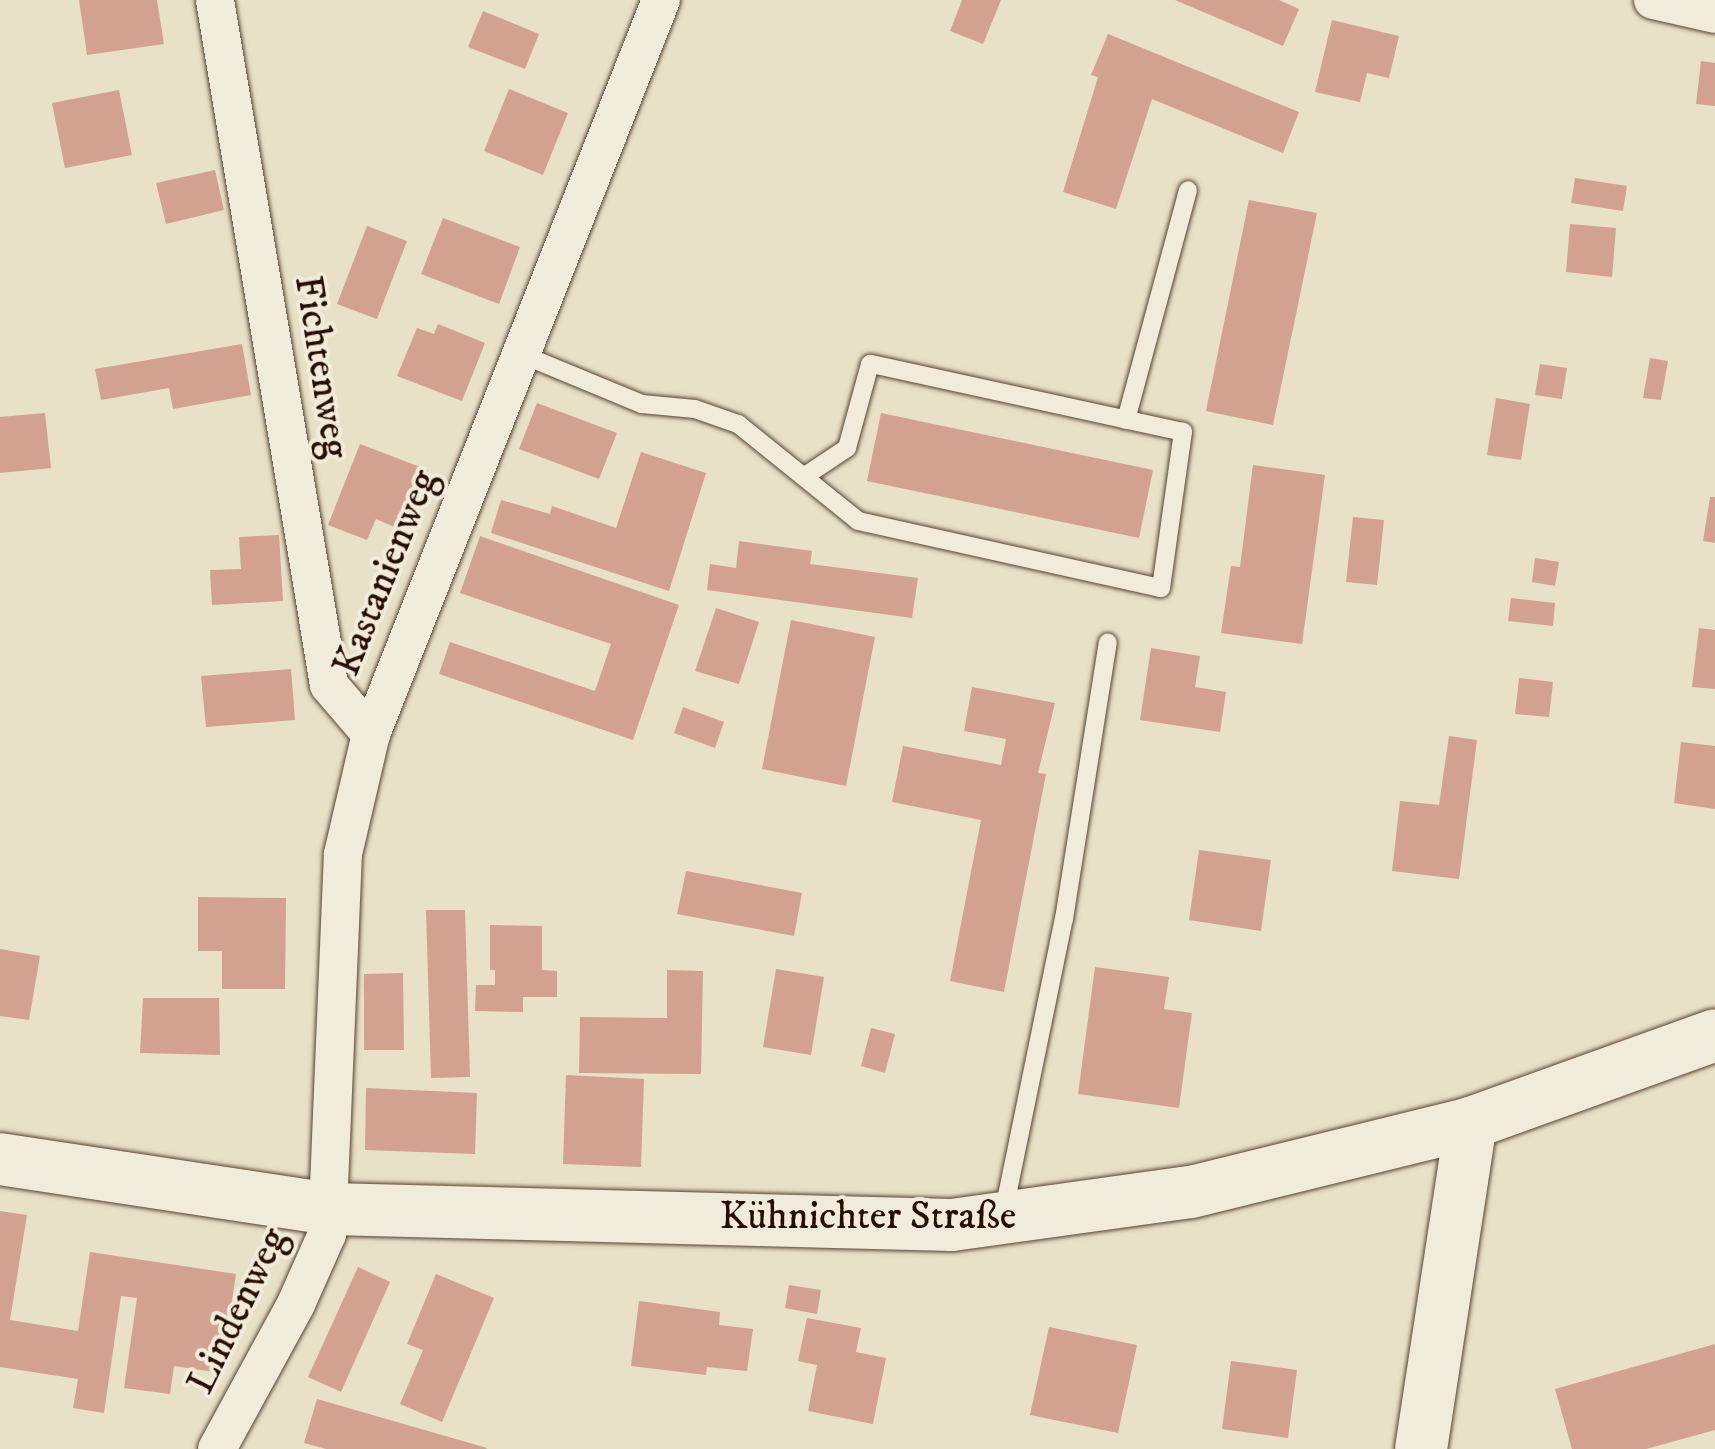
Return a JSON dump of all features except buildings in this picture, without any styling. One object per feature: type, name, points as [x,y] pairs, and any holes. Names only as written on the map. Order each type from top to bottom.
[{"type":"street","name":"Fichtenweg","points":[[215,0],[329,685],[371,734]]},
{"type":"street","name":"Kastanienweg","points":[[331,1209],[343,854],[371,734],[661,0]]},
{"type":"street","points":[[1653,0],[1715,14]]},
{"type":"street","name":"Kühnichter Straße","points":[[0,1159],[331,1209],[952,1225],[1191,1192],[1471,1123],[1715,1036]]},
{"type":"street","points":[[1421,1449],[1471,1123]]},
{"type":"street","name":"Lindenweg","points":[[217,1449],[320,1254],[331,1209]]},
{"type":"lane","points":[[1126,420],[1188,190]]},
{"type":"lane","points":[[521,354],[642,404],[694,409],[738,424],[858,521],[1161,588],[1183,432],[870,364],[847,448],[805,476]]},
{"type":"lane","points":[[1002,1220],[1007,1180],[1064,919],[1108,642]]}]
